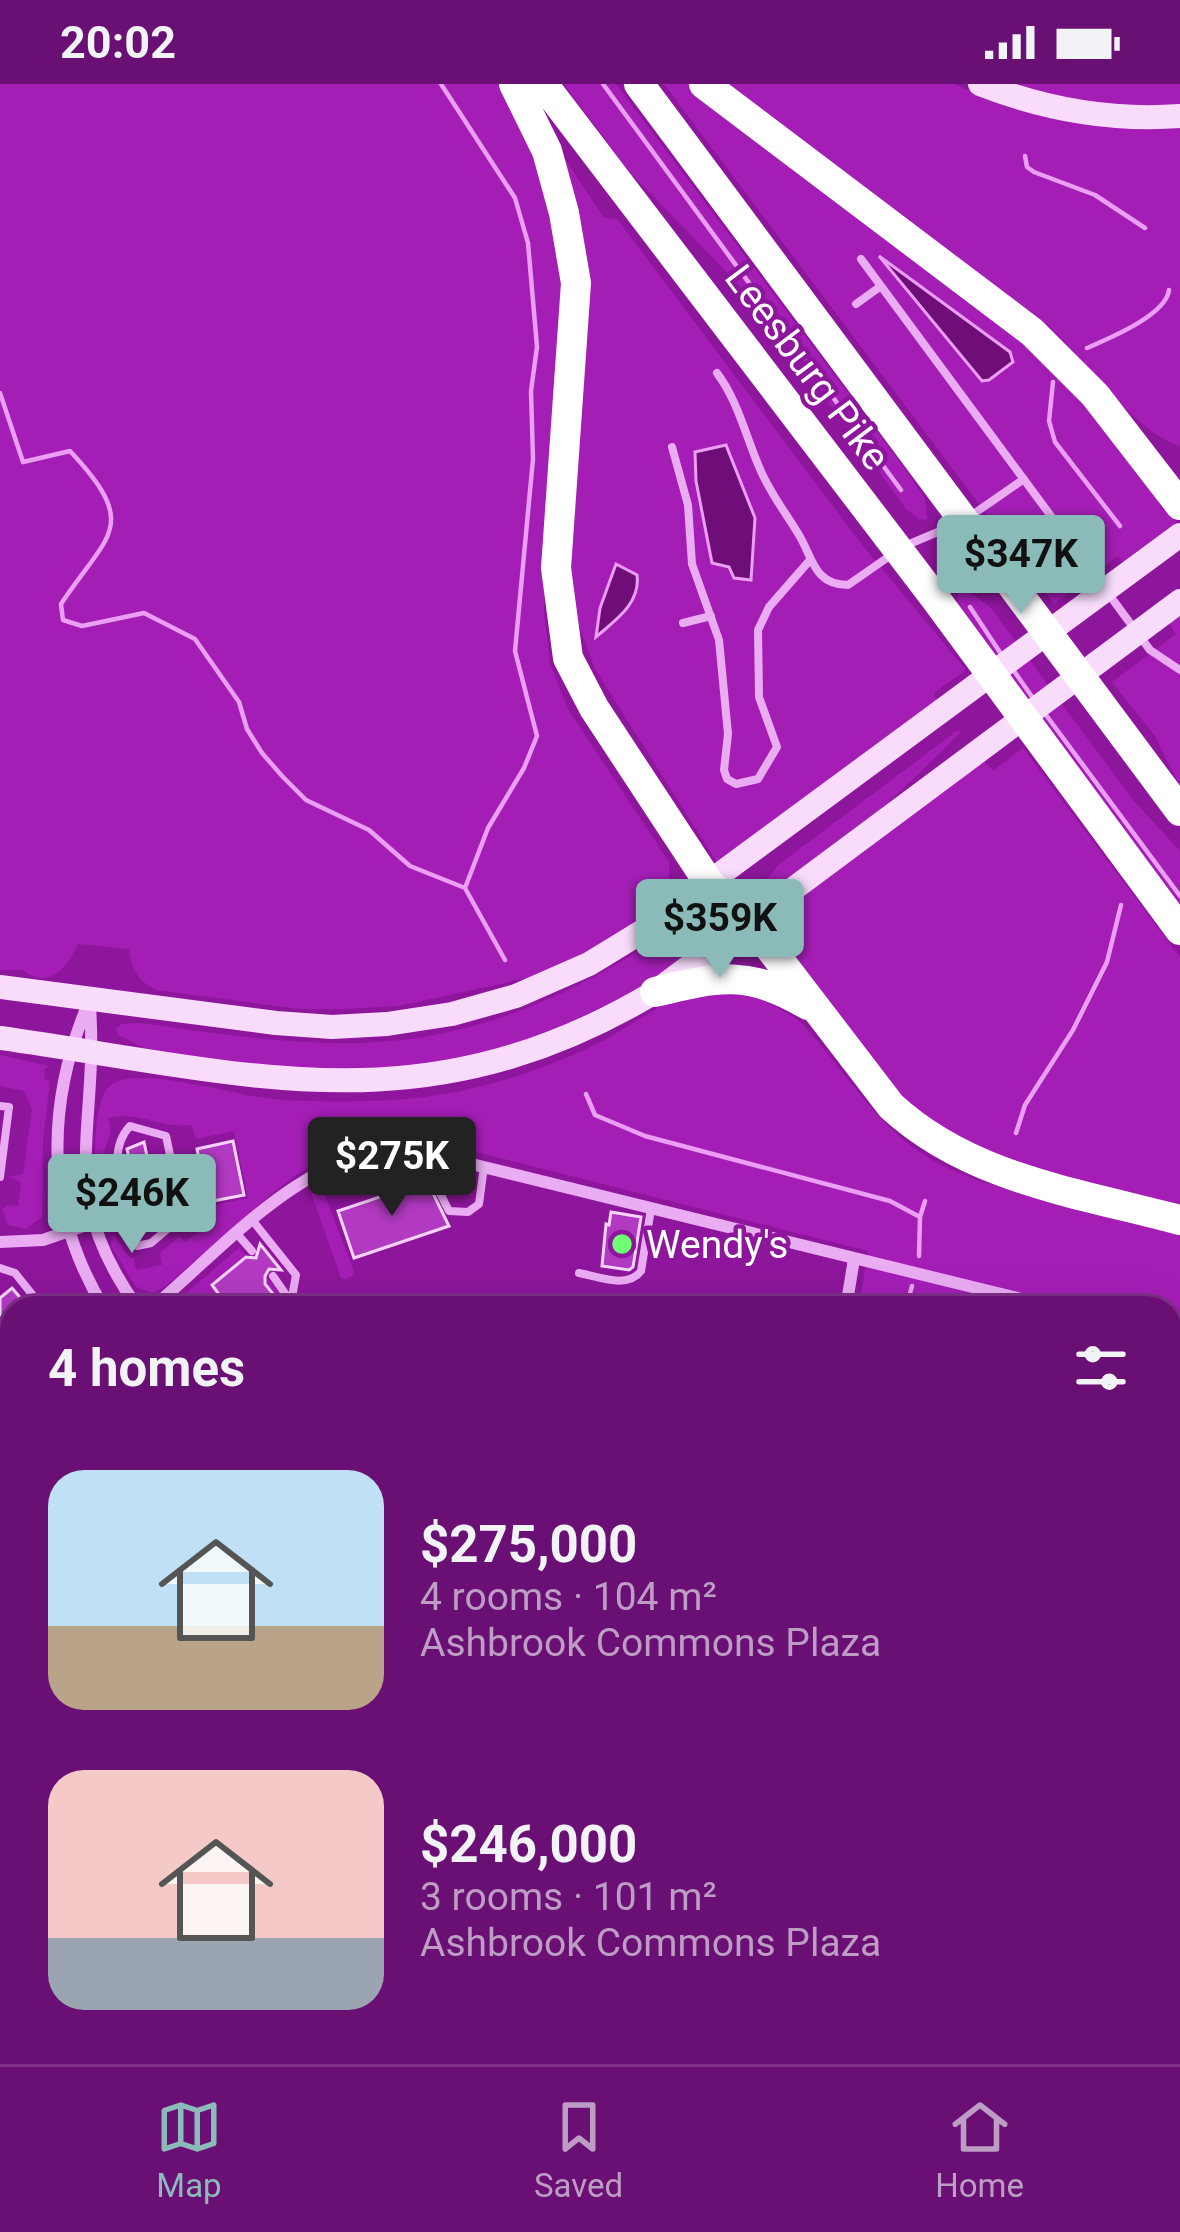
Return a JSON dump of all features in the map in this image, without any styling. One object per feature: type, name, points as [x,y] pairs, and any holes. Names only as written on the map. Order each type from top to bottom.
[{"type":"highway","points":[[514,84],[547,152],[576,284],[556,568],[568,658],[594,708],[709,883],[750,922],[891,1106],[918,1131],[945,1148],[1015,1177],[1180,1220]]},
{"type":"highway","name":"Leesburg Pike","points":[[543,84],[1180,930]]},
{"type":"highway","name":"Leesburg Pike","points":[[639,84],[1180,811]]},
{"type":"highway","points":[[704,84],[731,109],[1032,332],[1075,372],[1180,505]]},
{"type":"highway","points":[[1126,435],[1180,461]]},
{"type":"highway","points":[[655,992],[733,976],[758,980],[817,1010]]},
{"type":"main road","points":[[980,84],[1057,108],[1118,116],[1180,116]]},
{"type":"main road","points":[[0,987],[332,1027],[452,1014],[516,996],[589,964],[643,931],[1180,535]]},
{"type":"main road","points":[[0,1038],[283,1080],[375,1082],[473,1067],[546,1046],[655,992],[1171,607]]},
{"type":"street","points":[[90,999],[57,1148],[61,1206],[81,1268],[97,1296]]},
{"type":"street","points":[[90,999],[81,1049],[85,1192],[92,1222],[129,1296]]},
{"type":"street","points":[[166,1296],[291,1189],[329,1166],[361,1152],[423,1150],[993,1296]]},
{"type":"street","points":[[0,1242],[44,1240],[92,1222]]},
{"type":"street","points":[[848,1296],[854,1259]]},
{"type":"lane","points":[[861,259],[1150,650],[1180,670]]},
{"type":"lane","points":[[856,304],[881,286]]},
{"type":"lane","points":[[717,373],[761,471],[810,560],[820,576],[846,586],[898,550],[963,521],[1024,479]]},
{"type":"lane","points":[[672,447],[688,506],[692,564],[719,640],[728,734],[724,774],[731,782],[745,784],[763,773],[777,743],[759,697],[759,626],[769,607],[810,560]]},
{"type":"lane","points":[[683,623],[711,616]]},
{"type":"lane","points":[[0,1106],[9,1108],[0,1177]]},
{"type":"lane","points":[[130,1126],[166,1136],[183,1216],[152,1244],[137,1246],[122,1214],[116,1156],[122,1134],[130,1126]]},
{"type":"lane","points":[[329,1166],[338,1184],[360,1188],[399,1174],[423,1150],[448,1211],[467,1212],[479,1204],[484,1165]]},
{"type":"lane","points":[[579,1274],[636,1279],[651,1208]]},
{"type":"lane","points":[[92,1222],[122,1214]]},
{"type":"lane","points":[[253,1221],[296,1275],[293,1296]]},
{"type":"lane","points":[[238,1234],[252,1251]]},
{"type":"lane","points":[[0,1268],[15,1273],[34,1296]]},
{"type":"lane","points":[[273,1276],[285,1296]]},
{"type":"shaded area","points":[[0,84],[498,84],[548,192],[563,269],[545,564],[550,663],[568,709],[669,862],[669,888],[655,913],[554,972],[399,1006],[299,1009],[156,990],[136,974],[129,949],[78,944],[63,968],[49,977],[0,970]]},
{"type":"shaded area","points":[[564,84],[616,84],[908,473],[925,499],[927,520],[906,509],[776,330],[627,169]]},
{"type":"shaded area","points":[[664,84],[693,84],[1015,332],[1079,392],[1160,501],[1161,509],[1177,522],[1123,562],[1118,556],[1054,604]]},
{"type":"shaded area","points":[[720,84],[955,84],[972,92],[1180,127],[1180,446],[1126,409],[1041,319]]},
{"type":"shaded area","points":[[1007,84],[1180,84],[1180,107],[1089,104]]},
{"type":"shaded area","points":[[563,156],[604,218],[617,219],[863,546],[966,670],[934,693],[937,701],[718,864],[595,669],[574,612],[568,566]]},
{"type":"shaded area","points":[[879,256],[1010,352],[1013,362],[982,381]]},
{"type":"shaded area","points":[[726,445],[755,518],[751,580],[734,578],[729,567],[712,563],[696,481],[695,452]]},
{"type":"shaded area","points":[[616,564],[637,575],[635,595],[596,637],[600,608]]},
{"type":"shaded area","points":[[968,591],[990,607],[1134,801],[1180,851],[1180,909],[956,602],[959,593]]},
{"type":"shaded area","points":[[1180,615],[1180,786],[1155,736],[1112,682],[1176,634],[1169,623]]},
{"type":"shaded area","points":[[958,730],[919,773],[838,846],[785,880],[762,886],[778,865]]},
{"type":"shaded area","points":[[1023,748],[1180,957],[1180,1210],[1000,1159],[912,1113],[764,924],[983,760],[993,771]]},
{"type":"shaded area","points":[[714,906],[724,920],[723,929],[650,984],[528,1042],[431,1067],[277,1071],[144,1048],[118,1035],[116,1029],[139,1023],[300,1042],[349,1043],[448,1032],[500,1018],[566,991],[633,954],[686,915]]},
{"type":"shaded area","points":[[748,986],[799,1021],[881,1118],[935,1161],[1001,1188],[1180,1232],[1180,1296],[861,1296],[868,1251],[429,1140],[391,1140],[330,1155],[280,1187],[153,1293],[136,1287],[111,1246],[114,1235],[134,1258],[136,1270],[162,1265],[160,1253],[179,1236],[185,1242],[198,1232],[196,1228],[213,1224],[210,1206],[248,1198],[234,1131],[196,1139],[192,1125],[119,1116],[108,1118],[106,1200],[100,1199],[97,1121],[112,1084],[125,1079],[163,1079],[303,1101],[424,1097],[508,1079],[562,1059],[666,1003],[713,987]]},
{"type":"shaded area","points":[[0,1055],[49,1066],[44,1069],[45,1080],[50,1081],[42,1217],[26,1229],[8,1225],[2,1210],[7,1205],[18,1206],[21,1182],[9,1177],[23,1174],[32,1109],[24,1091],[0,1086]]},
{"type":"shaded area","points":[[317,1181],[332,1190],[324,1193],[354,1275],[346,1279],[341,1278],[310,1190]]},
{"type":"shaded area","points":[[239,1248],[282,1294],[190,1296],[187,1292]]},
{"type":"building","points":[[233,1141],[244,1195],[208,1202],[197,1149]]},
{"type":"building","points":[[144,1142],[161,1223],[145,1231],[127,1149]]},
{"type":"building","points":[[427,1181],[449,1226],[354,1258],[338,1211]]},
{"type":"building","name":"Wendy's","points":[[611,1212],[641,1217],[629,1270],[602,1266]]},
{"type":"building","points":[[260,1244],[281,1270],[269,1269],[265,1276],[275,1296],[220,1296],[212,1285],[246,1257],[256,1258]]},
{"type":"waterway","points":[[441,84],[515,198],[528,243],[537,347],[531,391],[533,459],[515,651],[537,736],[488,828],[465,888]]},
{"type":"waterway","points":[[603,84],[901,490]]},
{"type":"waterway","points":[[1025,156],[1027,167],[1034,172],[1095,195],[1145,228]]},
{"type":"waterway","points":[[1087,348],[1148,317],[1169,290]]},
{"type":"waterway","points":[[1053,382],[1049,421],[1055,442],[1120,526]]},
{"type":"waterway","points":[[0,393],[23,462],[70,451],[92,476],[111,514],[103,544],[61,604],[63,620],[82,626],[144,613],[195,639],[239,702],[247,729],[262,753],[283,777],[306,800],[369,830],[410,866],[465,888],[505,960]]},
{"type":"waterway","points":[[970,607],[1003,657]]},
{"type":"waterway","points":[[1014,671],[1035,701]]},
{"type":"waterway","points":[[1046,715],[1180,896]]},
{"type":"waterway","points":[[1016,1133],[1025,1105],[1073,1030],[1107,962],[1121,905]]},
{"type":"waterway","points":[[586,1094],[595,1115],[645,1136],[890,1201],[920,1217],[919,1256]]},
{"type":"waterway","points":[[920,1217],[925,1201]]},
{"type":"waterway","points":[[909,1296],[912,1286]]},
{"type":"place","name":"Wendy's","points":[[622,1244]]}]
